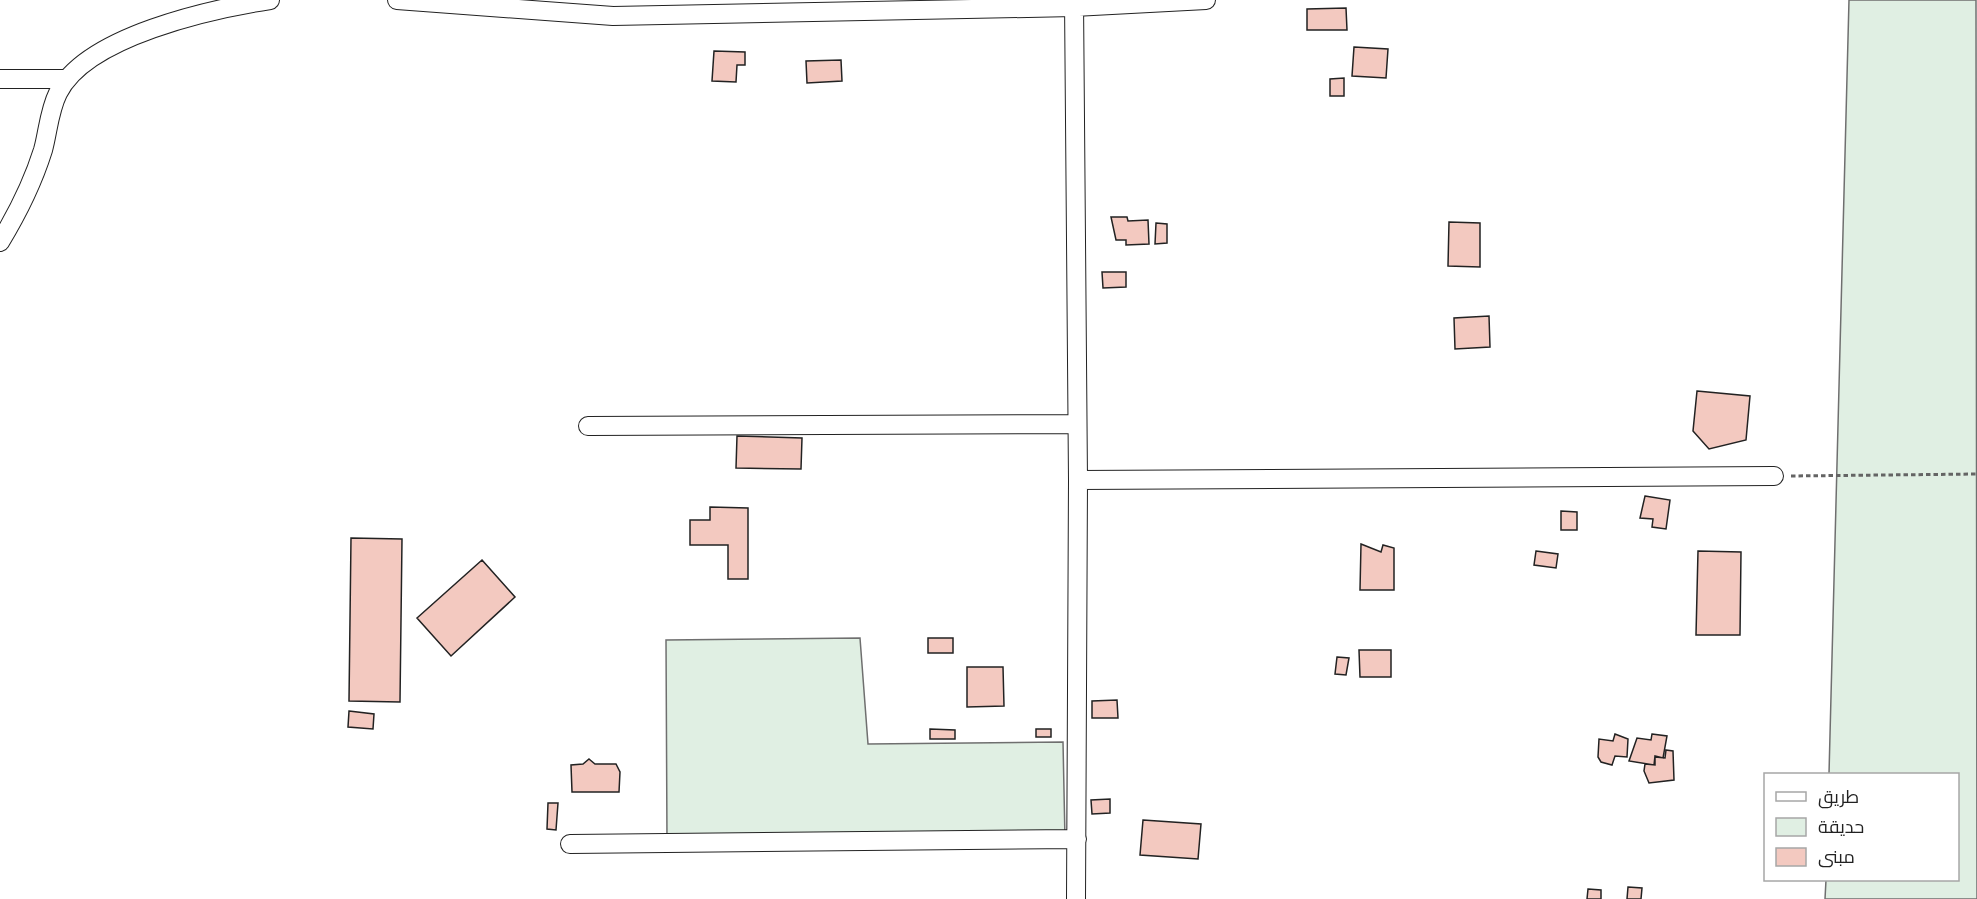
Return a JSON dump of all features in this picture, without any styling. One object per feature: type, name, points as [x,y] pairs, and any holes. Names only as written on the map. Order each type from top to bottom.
[{"type":"street","points":[[0,242],[31,180],[42,151],[53,103],[66,79],[75,69],[104,51],[164,25],[215,9],[270,0]]},
{"type":"street","points":[[398,0],[614,16],[821,6],[1206,0]]},
{"type":"street","points":[[1074,3],[1078,480],[1077,899]]},
{"type":"street","points":[[0,79],[66,79]]},
{"type":"street","points":[[588,426],[1077,423]]},
{"type":"street","points":[[1078,480],[1774,476]]},
{"type":"street","points":[[570,843],[1077,839]]},
{"type":"path","points":[[1774,476],[1977,474]]},
{"type":"green space","points":[[1849,0],[1976,0],[1977,899],[1825,899],[1826,881],[1959,881],[1959,773],[1829,773]]},
{"type":"green space","points":[[860,638],[868,744],[1063,742],[1065,839],[667,842],[666,640]]},
{"type":"building","points":[[1346,8],[1347,30],[1307,30],[1307,9]]},
{"type":"building","points":[[1354,47],[1388,49],[1386,78],[1352,76]]},
{"type":"building","points":[[714,51],[745,52],[745,65],[737,65],[736,82],[712,81]]},
{"type":"building","points":[[841,60],[842,81],[807,83],[806,61]]},
{"type":"building","points":[[1344,78],[1344,96],[1330,96],[1330,79]]},
{"type":"building","points":[[1111,217],[1127,217],[1128,221],[1148,220],[1149,244],[1126,245],[1126,240],[1116,240]]},
{"type":"building","points":[[1449,222],[1480,223],[1480,267],[1448,266]]},
{"type":"building","points":[[1156,223],[1167,224],[1167,243],[1155,244]]},
{"type":"building","points":[[1102,272],[1126,272],[1126,287],[1103,288]]},
{"type":"building","points":[[1489,316],[1490,347],[1455,349],[1454,318]]},
{"type":"building","points":[[1697,391],[1750,396],[1746,440],[1709,449],[1693,431]]},
{"type":"building","points":[[737,436],[802,438],[801,469],[736,468]]},
{"type":"building","points":[[1645,496],[1670,500],[1666,529],[1652,527],[1653,519],[1640,518]]},
{"type":"building","points":[[710,507],[748,508],[748,579],[728,579],[728,545],[690,545],[690,520],[710,520]]},
{"type":"building","points":[[1561,511],[1577,512],[1577,530],[1561,530]]},
{"type":"building","points":[[351,538],[402,539],[400,702],[349,701]]},
{"type":"building","points":[[1361,544],[1381,552],[1383,545],[1394,548],[1394,590],[1360,590]]},
{"type":"building","points":[[1536,551],[1558,554],[1556,568],[1534,565]]},
{"type":"building","points":[[1698,551],[1741,552],[1740,635],[1696,635]]},
{"type":"building","points":[[482,560],[515,597],[451,656],[417,618]]},
{"type":"building","points":[[928,638],[953,638],[953,653],[928,653]]},
{"type":"building","points":[[1359,650],[1391,650],[1391,677],[1360,677]]},
{"type":"building","points":[[1337,657],[1349,658],[1346,675],[1335,674]]},
{"type":"building","points":[[967,667],[1003,667],[1004,706],[967,707]]},
{"type":"building","points":[[1117,700],[1118,718],[1092,718],[1092,701]]},
{"type":"building","points":[[349,711],[374,714],[373,729],[348,727]]},
{"type":"building","points":[[930,729],[955,730],[955,739],[930,739]]},
{"type":"building","points":[[1036,729],[1051,729],[1051,737],[1036,737]]},
{"type":"building","points":[[1615,734],[1628,739],[1627,757],[1615,756],[1612,765],[1601,762],[1598,757],[1599,739],[1613,741]]},
{"type":"building","points":[[1652,734],[1667,736],[1663,758],[1655,756],[1654,765],[1629,761],[1637,738],[1651,740]]},
{"type":"building","points":[[1666,750],[1673,751],[1674,780],[1649,783],[1644,771],[1645,764],[1655,765],[1655,757],[1665,758]]},
{"type":"building","points":[[589,759],[595,764],[616,764],[620,772],[619,792],[572,792],[571,765],[583,764]]},
{"type":"building","points":[[1110,799],[1110,813],[1092,814],[1091,800]]},
{"type":"building","points":[[548,803],[558,803],[556,830],[547,829]]},
{"type":"building","points":[[1143,820],[1201,824],[1198,859],[1140,855]]},
{"type":"building","points":[[1628,887],[1642,888],[1641,899],[1627,899]]},
{"type":"building","points":[[1588,889],[1601,890],[1601,899],[1587,899]]}]
